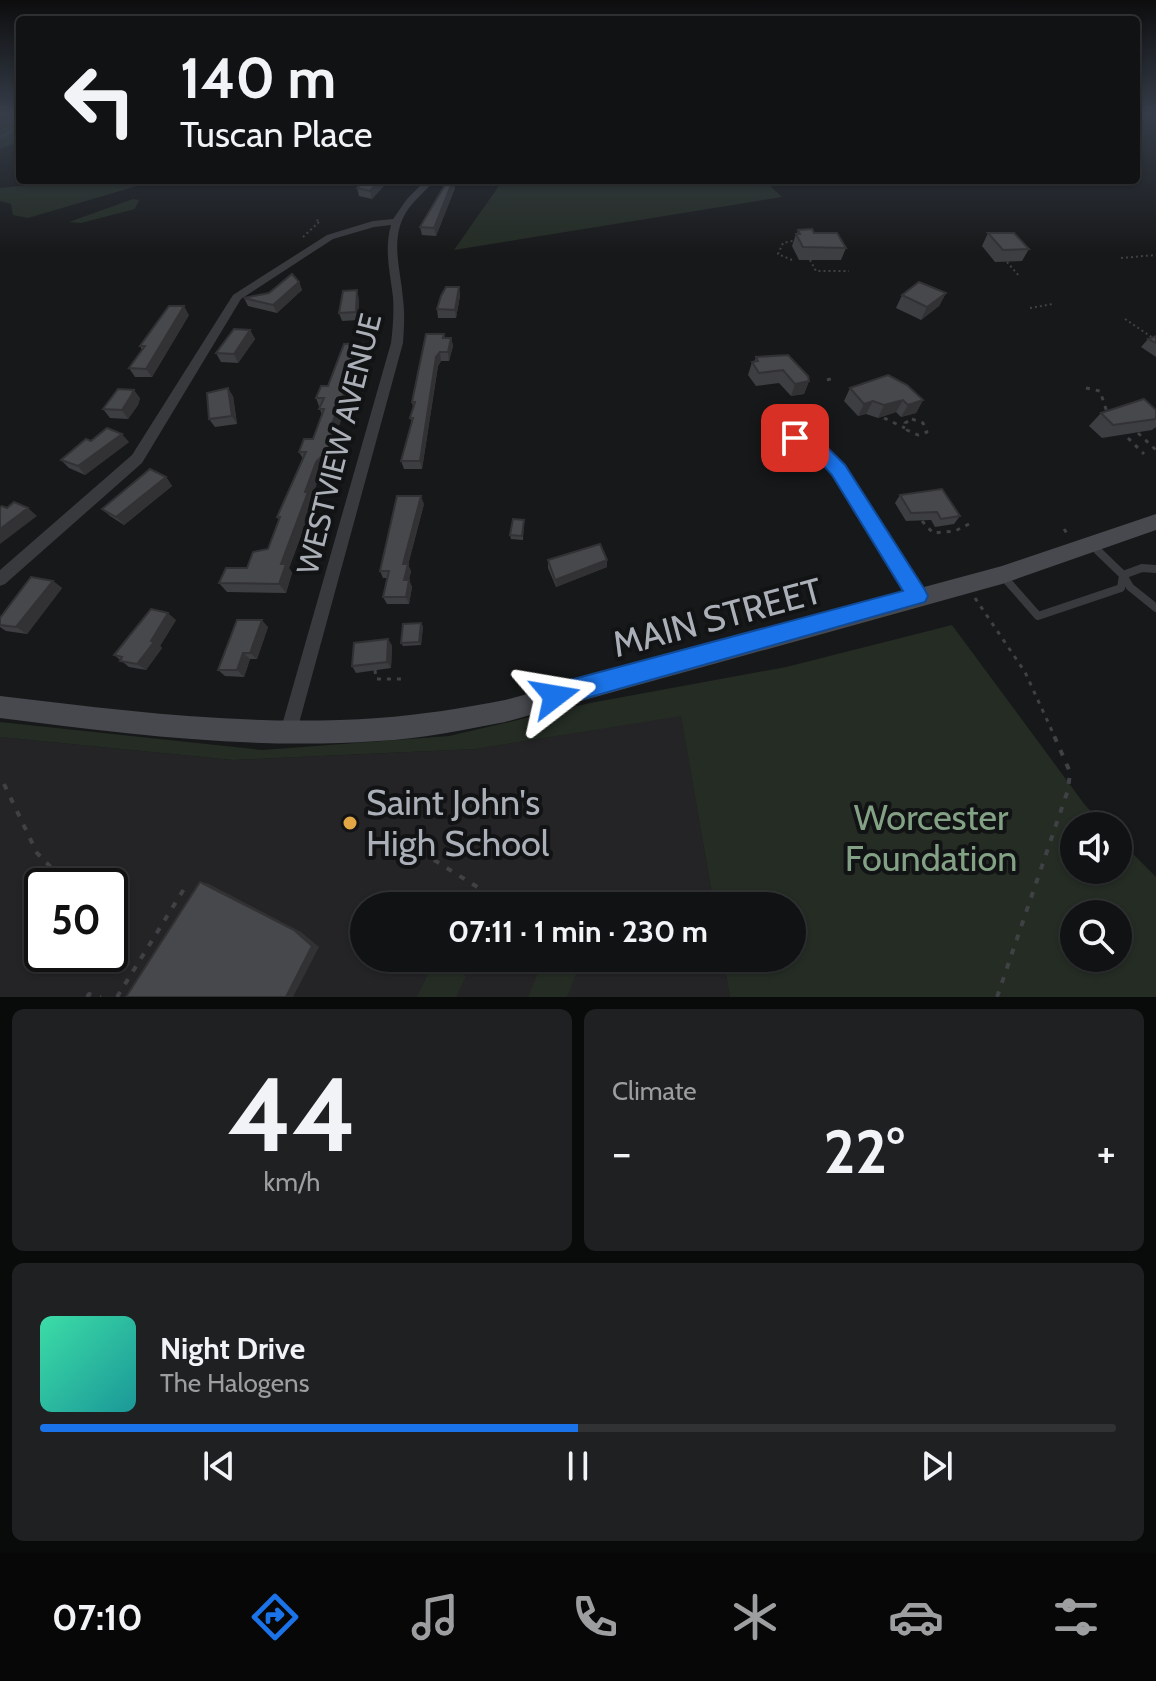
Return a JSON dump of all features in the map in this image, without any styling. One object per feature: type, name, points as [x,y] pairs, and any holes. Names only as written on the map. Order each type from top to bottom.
[{"type":"main road","name":"MAIN STREET","points":[[0,707],[99,721],[289,732],[409,729],[493,714],[1002,575],[1156,522]]},
{"type":"street","points":[[0,579],[137,459],[237,297],[330,237],[373,224],[395,222],[410,196],[426,184]]},
{"type":"street","name":"WESTVIEW AVENUE","points":[[289,732],[397,343],[401,309],[390,242],[395,222]]},
{"type":"street","points":[[795,438],[823,454],[838,470],[918,596]]},
{"type":"lane","points":[[1093,546],[1123,575],[1130,587],[1156,608]]},
{"type":"lane","points":[[1123,575],[1142,568],[1156,569]]},
{"type":"lane","points":[[1002,575],[1038,616],[1121,588],[1123,575]]},
{"type":"path","points":[[303,237],[316,228],[320,221],[316,220]]},
{"type":"path","points":[[792,260],[779,256],[782,244],[807,240]]},
{"type":"path","points":[[1121,258],[1156,255]]},
{"type":"path","points":[[810,260],[816,271],[849,271]]},
{"type":"path","points":[[1007,262],[1020,277]]},
{"type":"path","points":[[1030,308],[1053,304]]},
{"type":"path","points":[[1125,319],[1156,340]]},
{"type":"path","points":[[827,380],[834,378]]},
{"type":"path","points":[[1086,388],[1100,391],[1106,412]]},
{"type":"path","points":[[884,418],[891,425],[922,435],[927,432],[925,425]]},
{"type":"path","points":[[905,428],[905,423],[912,419],[932,425]]},
{"type":"path","points":[[1138,433],[1156,450]]},
{"type":"path","points":[[1128,438],[1144,454]]},
{"type":"path","points":[[922,521],[933,533],[955,531],[959,526],[971,523]]},
{"type":"path","points":[[1064,529],[1069,536]]},
{"type":"path","points":[[964,584],[1012,649],[1070,772],[1068,790],[997,997]]},
{"type":"path","points":[[375,670],[376,679],[380,681],[404,679]]},
{"type":"path","points":[[4,784],[33,850],[48,868]]},
{"type":"path","points":[[434,860],[485,892]]},
{"type":"path","points":[[117,997],[184,889]]},
{"type":"path","points":[[87,997],[89,994],[101,997]]},
{"type":"shaded area","name":"Saint John's High School","points":[[681,715],[712,892],[350,892],[350,972],[726,972],[730,997],[0,997],[0,737],[233,760],[476,749]]},
{"type":"green space","points":[[38,184],[144,184],[28,218],[13,215],[11,204],[0,201],[0,188]]},
{"type":"green space","points":[[500,184],[768,184],[782,197],[454,250]]},
{"type":"green space","points":[[133,199],[139,200],[135,209],[81,223],[69,222]]},
{"type":"green space","name":"Worcester Foundation","points":[[952,625],[1092,812],[1060,812],[1060,884],[1132,884],[1132,853],[1156,877],[1156,997],[730,997],[726,972],[806,972],[806,892],[712,892],[681,716],[476,749],[233,760],[0,737],[0,722],[262,750],[449,736],[590,703],[786,667]]},
{"type":"green space","points":[[429,972],[459,972],[466,976],[456,997],[417,997]]},
{"type":"green space","points":[[538,972],[577,972],[567,997],[528,997]]},
{"type":"building","points":[[360,184],[376,184],[370,191],[357,188]]},
{"type":"building","points":[[446,184],[451,184],[434,228],[420,227]]},
{"type":"building","points":[[812,229],[814,233],[837,233],[846,248],[803,247],[796,234],[800,234],[798,230]]},
{"type":"building","points":[[988,233],[1014,233],[1029,249],[1003,250]]},
{"type":"building","points":[[292,274],[299,282],[273,305],[244,298],[269,293]]},
{"type":"building","points":[[919,282],[946,293],[927,307],[902,295]]},
{"type":"building","points":[[446,287],[459,287],[455,310],[437,309]]},
{"type":"building","points":[[357,290],[356,312],[339,313],[343,291]]},
{"type":"building","points":[[169,306],[184,306],[146,369],[129,368],[145,346],[140,346]]},
{"type":"building","points":[[234,329],[250,330],[234,354],[216,353]]},
{"type":"building","points":[[426,334],[444,334],[443,338],[451,338],[448,352],[440,352],[436,357],[420,461],[401,461],[413,418],[410,418],[415,402],[412,402]]},
{"type":"building","points":[[363,343],[330,429],[333,436],[327,451],[316,462],[305,492],[308,492],[281,564],[286,564],[279,584],[219,583],[226,568],[247,568],[253,552],[268,549],[280,517],[277,517],[306,452],[299,452],[304,439],[313,439],[324,409],[319,409],[324,398],[316,398],[321,386],[328,386],[344,344]]},
{"type":"building","points":[[788,355],[809,381],[795,384],[783,370],[759,373],[752,362],[758,361],[756,357]]},
{"type":"building","points":[[888,375],[907,385],[923,400],[908,405],[903,400],[884,405],[873,401],[864,404],[850,388]]},
{"type":"building","points":[[228,388],[232,416],[209,419],[207,393]]},
{"type":"building","points":[[118,389],[134,390],[122,410],[103,409]]},
{"type":"building","points":[[1144,399],[1156,410],[1156,419],[1113,425],[1101,413]]},
{"type":"building","points":[[107,428],[122,434],[78,466],[61,460],[86,439],[91,441]]},
{"type":"building","points":[[150,469],[166,477],[116,517],[102,509]]},
{"type":"building","points":[[942,489],[960,516],[941,519],[937,512],[911,513],[900,495]]},
{"type":"building","points":[[397,496],[421,496],[403,564],[408,564],[404,580],[409,580],[406,597],[383,597],[389,571],[380,571]]},
{"type":"building","points":[[14,502],[28,508],[0,529],[0,507],[7,508]]},
{"type":"building","points":[[513,519],[524,520],[522,536],[510,535]]},
{"type":"building","points":[[600,544],[607,560],[555,580],[548,560]]},
{"type":"building","points":[[31,577],[53,581],[16,627],[0,625],[0,618]]},
{"type":"building","points":[[151,609],[168,613],[151,641],[154,642],[137,664],[120,661],[122,657],[114,655]]},
{"type":"building","points":[[237,620],[262,620],[250,653],[243,653],[237,670],[218,670]]},
{"type":"building","points":[[421,623],[419,642],[401,643],[403,624]]},
{"type":"building","points":[[388,639],[387,662],[352,666],[354,643]]},
{"type":"building","points":[[200,882],[294,930],[312,946],[286,997],[126,997]]},
{"type":"place","name":"Saint John's High School","points":[[350,823]]},
{"type":"route","points":[[555,696],[918,596],[838,470],[823,454],[795,438]]}]
